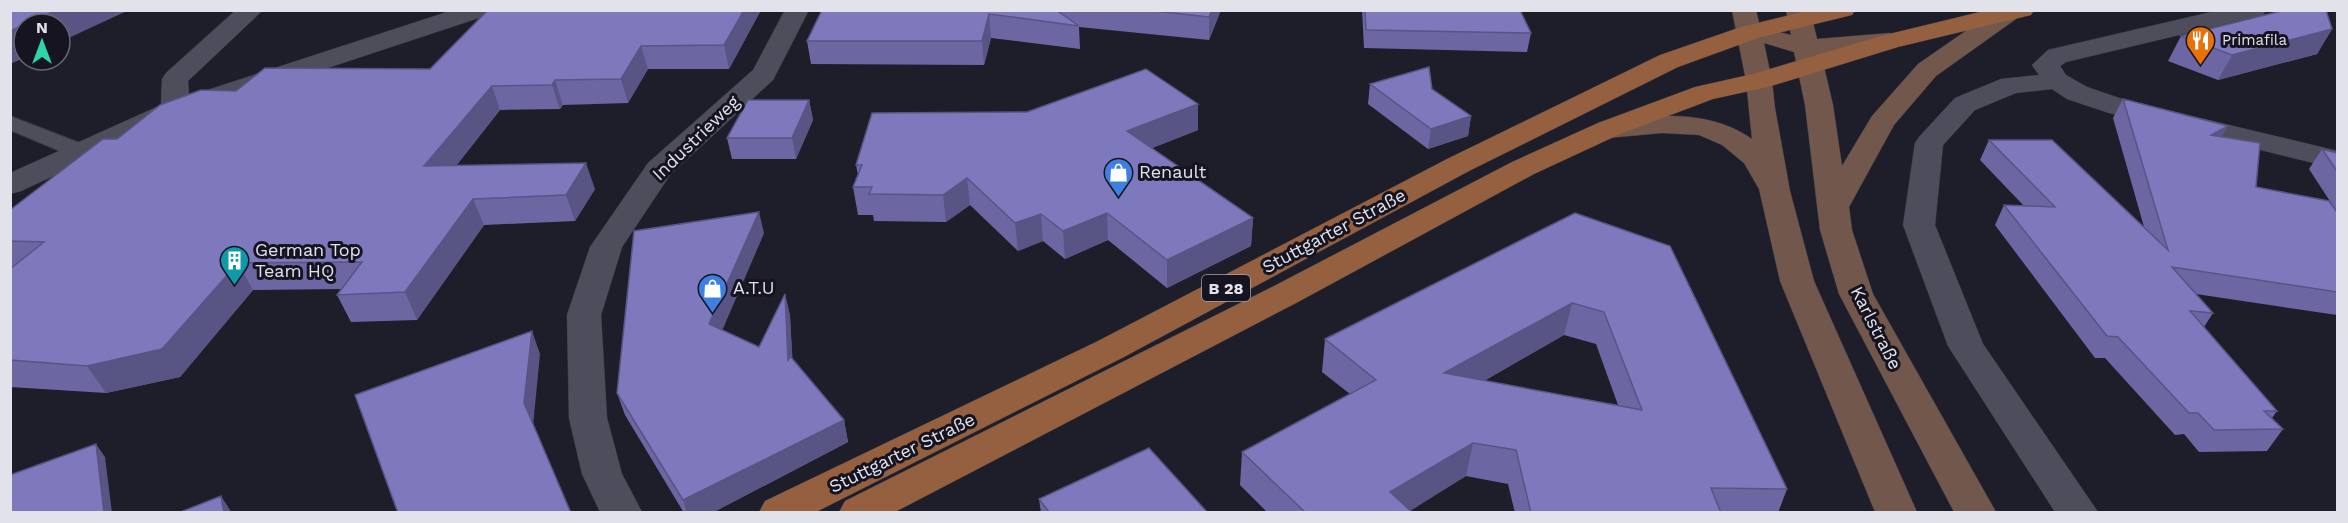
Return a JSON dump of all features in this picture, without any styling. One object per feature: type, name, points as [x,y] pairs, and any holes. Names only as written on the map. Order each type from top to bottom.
[{"type":"main road","points":[[1749,31],[1799,16],[1843,10]]},
{"type":"main road","points":[[1834,206],[1882,122],[1927,70],[2015,12]]},
{"type":"main road","name":"B 28","points":[[1759,81],[1808,56],[1890,41],[2015,12]]},
{"type":"main road","name":"Karlstraße","points":[[1799,16],[1819,105],[1836,230],[1856,294],[1975,513]]},
{"type":"main road","points":[[1749,31],[1808,56]]},
{"type":"main road","points":[[1749,31],[1759,81],[1761,108],[1775,191],[1797,281],[1896,513]]},
{"type":"main road","name":"Stuttgarter Straße","points":[[780,513],[1111,349],[1458,165],[1669,61],[1749,31]]},
{"type":"main road","name":"Stuttgarter Straße","points":[[860,513],[1524,168],[1608,129],[1705,93],[1759,81]]},
{"type":"main road","points":[[1608,129],[1649,124],[1685,125],[1716,132],[1732,138],[1747,149],[1758,161],[1775,191]]},
{"type":"street","points":[[175,109],[175,79],[251,10]]},
{"type":"street","points":[[10,185],[175,109],[479,10]]},
{"type":"street","name":"Industrieweg","points":[[621,513],[602,474],[588,418],[584,315],[606,247],[659,169],[764,74],[797,10]]},
{"type":"street","points":[[2254,10],[2057,56],[2045,65],[2057,81],[2077,93],[2119,107],[2337,160]]},
{"type":"street","points":[[2057,81],[2011,85],[1965,104],[1929,143],[1919,225],[1966,346],[2077,513]]},
{"type":"lane","points":[[10,122],[82,152]]},
{"type":"building","points":[[10,10],[57,10],[12,12],[12,30],[10,31]]},
{"type":"building","points":[[488,10],[744,10],[724,45],[641,46],[621,79],[555,80],[552,85],[492,86],[424,166],[586,163],[566,195],[473,199],[405,292],[337,295],[362,262],[238,263],[162,349],[87,366],[10,360],[10,269],[44,242],[10,241],[10,210],[103,139],[117,139],[160,105],[201,90],[236,91],[265,68],[430,69]]},
{"type":"building","points":[[822,10],[1056,10],[1079,26],[989,14],[982,41],[807,41]]},
{"type":"building","points":[[1145,10],[1212,10],[1209,17]]},
{"type":"building","points":[[1365,10],[1520,10],[1531,33],[1366,30]]},
{"type":"building","points":[[2285,10],[2326,10],[2332,29],[2232,55],[2181,36]]},
{"type":"building","points":[[1429,67],[1432,89],[1471,116],[1431,129],[1370,84]]},
{"type":"building","points":[[1146,69],[1198,104],[1127,131],[1253,218],[1167,260],[1107,213],[1063,231],[1041,214],[1015,223],[967,178],[943,195],[869,194],[872,187],[853,187],[862,165],[856,165],[872,113],[1027,112]]},
{"type":"building","points":[[2123,99],[2228,126],[2211,135],[2260,143],[2256,187],[2329,201],[2337,212],[2337,292],[2172,267],[2213,313],[2190,311],[2277,411],[2264,411],[2283,429],[2214,430],[2198,413],[2189,413],[2118,337],[2107,336],[2004,205],[2055,207],[1989,140],[2052,140],[2168,250]]},
{"type":"building","points":[[748,100],[809,100],[792,138],[727,138]]},
{"type":"building","points":[[2322,149],[2337,153],[2337,171]]},
{"type":"building","name":"A.T.U","points":[[759,212],[709,324],[759,347],[785,294],[788,361],[790,356],[844,420],[683,500],[617,393],[634,231]]},
{"type":"building","points":[[1575,213],[1670,246],[1787,489],[1711,488],[1721,513],[1531,513],[1516,450],[1473,443],[1390,492],[1413,513],[1306,513],[1242,452],[1376,380],[1325,339]],"holes":[[[1572,303],[1604,312],[1642,410],[1444,373]]]},
{"type":"building","points":[[532,331],[524,403],[571,513],[398,513],[355,395]]},
{"type":"building","points":[[96,444],[104,513],[10,513],[10,475]]},
{"type":"building","points":[[1149,448],[1208,513],[1050,513],[1039,499]]},
{"type":"building","points":[[221,496],[224,513],[178,513]]},
{"type":"place","name":"Primafila","points":[[2201,66]]},
{"type":"place","name":"Renault","points":[[1118,198]]},
{"type":"place","name":"German Top Team HQ","points":[[234,286]]},
{"type":"place","name":"A.T.U","points":[[712,314]]}]
